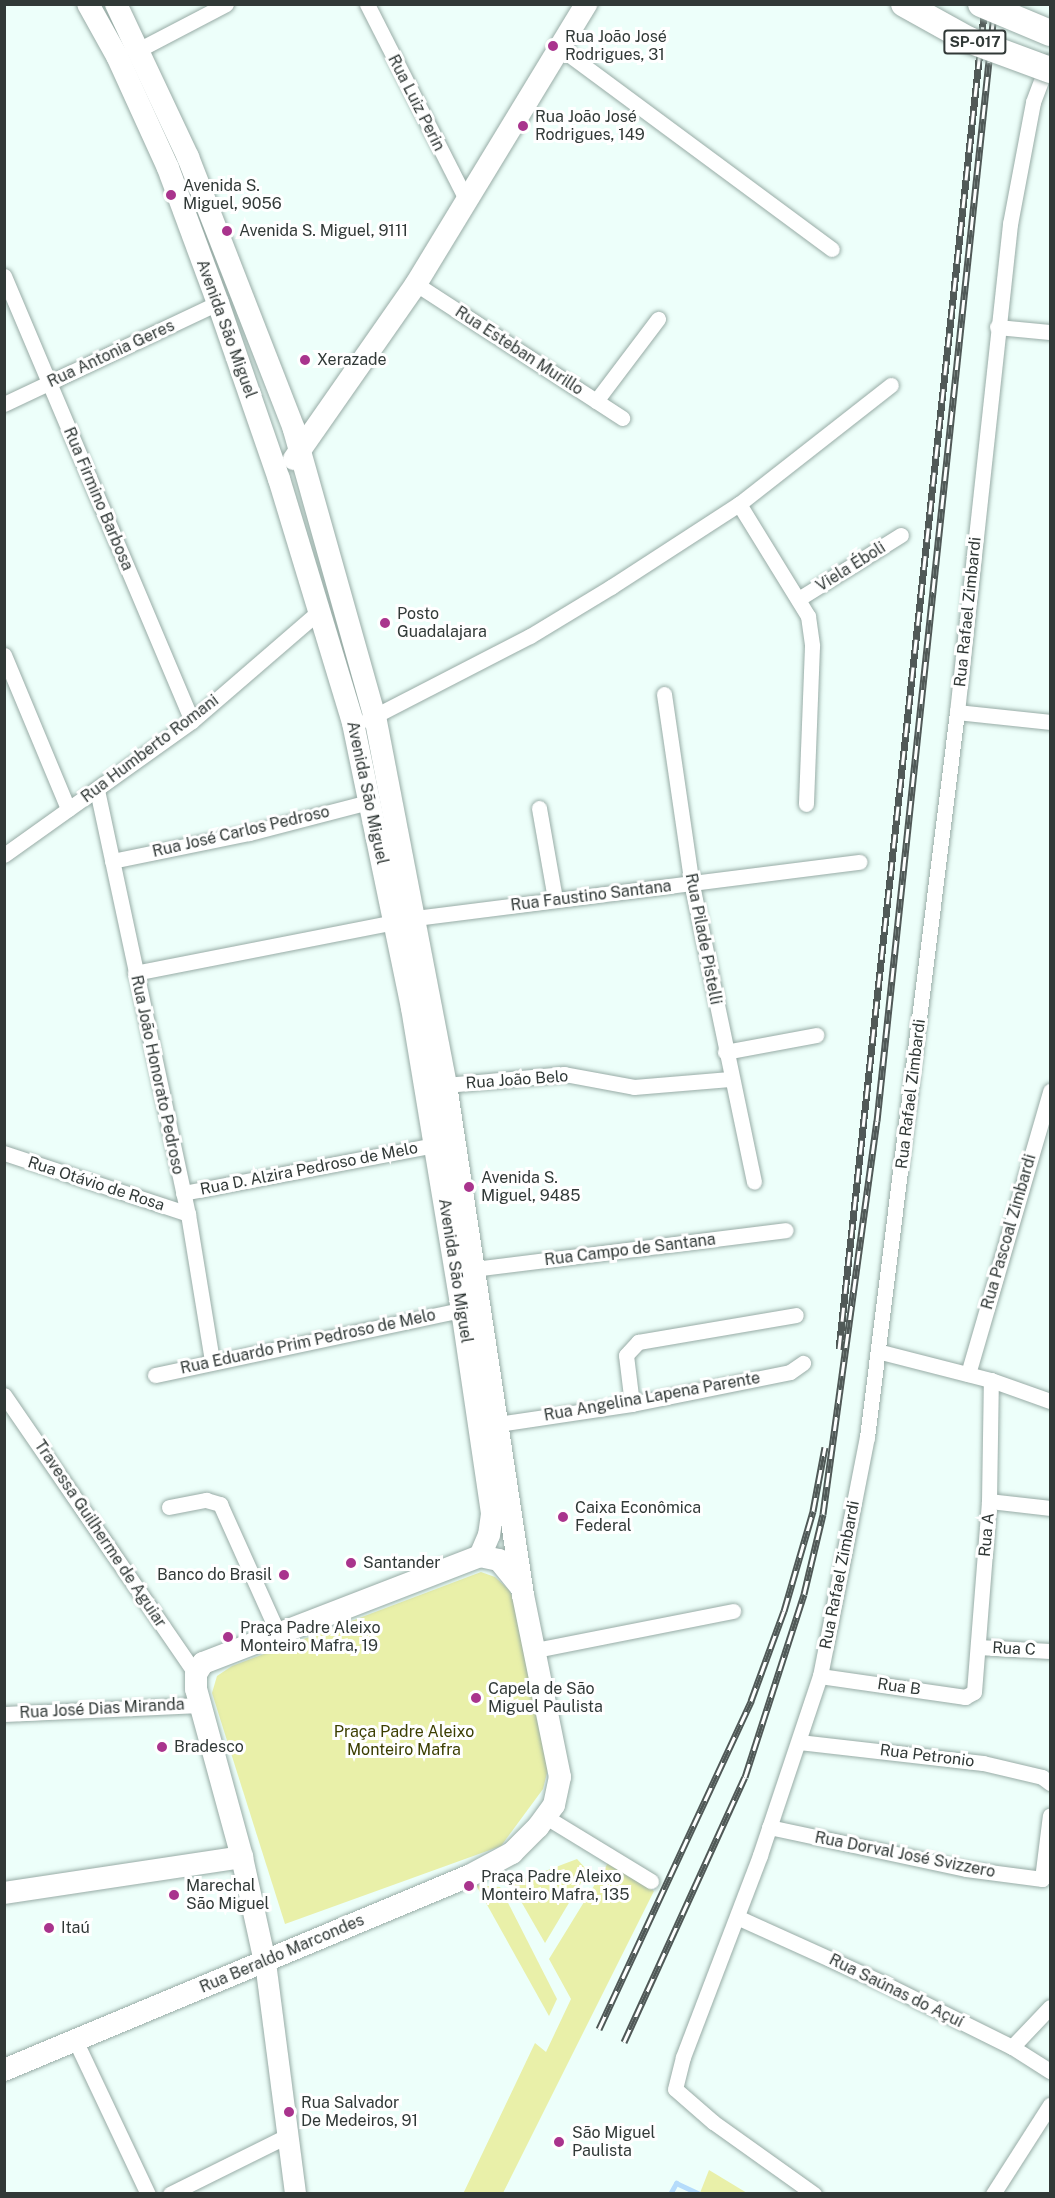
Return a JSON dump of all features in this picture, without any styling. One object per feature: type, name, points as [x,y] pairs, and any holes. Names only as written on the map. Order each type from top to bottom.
[{"type":"highway","name":"SP-017","points":[[904,4],[969,40],[1050,70]]},
{"type":"highway","name":"SP-017","points":[[981,4],[1050,33]]},
{"type":"main road","name":"Avenida São Miguel","points":[[88,4],[117,56],[168,168],[279,479],[317,613],[353,723],[369,802],[405,920],[446,1086],[523,1595],[560,1777],[559,1792],[546,1817]]},
{"type":"main road","name":"Avenida São Miguel","points":[[116,4],[140,49],[230,257],[300,451],[375,718],[435,1145],[492,1514],[489,1535],[480,1556],[499,1560],[508,1567],[523,1595]]},
{"type":"main road","points":[[279,479],[416,284],[586,4]]},
{"type":"main road","points":[[295,2193],[285,2137],[265,1962],[242,1857],[200,1705],[196,1674],[203,1663],[480,1556]]},
{"type":"main road","name":"Rua Beraldo Marcondes","points":[[4,2070],[76,2042],[471,1875],[512,1853],[546,1817]]},
{"type":"main road","points":[[4,1893],[242,1857]]},
{"type":"street","points":[[140,49],[226,4]]},
{"type":"street","name":"Rua Luiz Perin","points":[[367,4],[467,201]]},
{"type":"street","points":[[560,48],[832,249]]},
{"type":"street","name":"Rua Rafael Zimbardi","points":[[814,2193],[691,2104],[675,2088],[739,1917],[800,1742],[820,1676],[881,1352],[957,712],[997,327],[1010,224],[1033,102],[1050,57]]},
{"type":"street","name":"Rua Firmino Barbosa","points":[[4,276],[192,721]]},
{"type":"street","name":"Rua Esteban Murillo","points":[[416,284],[622,418]]},
{"type":"street","name":"Rua Antonia Geres","points":[[4,404],[218,303]]},
{"type":"street","points":[[596,401],[658,319]]},
{"type":"street","points":[[997,327],[1050,332]]},
{"type":"street","points":[[353,723],[375,718],[530,636],[739,504],[891,385]]},
{"type":"street","points":[[739,504],[800,598],[808,616],[812,646],[806,804]]},
{"type":"street","name":"Viela Éboli","points":[[800,598],[901,536]]},
{"type":"street","name":"Rua Humberto Romani","points":[[4,855],[192,721],[317,613]]},
{"type":"street","points":[[4,655],[68,809]]},
{"type":"street","name":"Rua Pilade Pistelli","points":[[664,694],[692,885],[730,1079],[754,1182]]},
{"type":"street","points":[[957,712],[1050,722]]},
{"type":"street","name":"Rua João Honorato Pedroso","points":[[96,790],[188,1214],[212,1361]]},
{"type":"street","name":"Rua José Carlos Pedroso","points":[[112,861],[249,833],[369,802]]},
{"type":"street","points":[[539,808],[555,899]]},
{"type":"street","name":"Rua Faustino Santana","points":[[135,973],[405,920],[555,899],[692,885],[859,862]]},
{"type":"street","points":[[725,1052],[816,1035]]},
{"type":"street","name":"Rua João Belo","points":[[446,1086],[564,1074],[634,1087],[730,1079]]},
{"type":"street","name":"Rua Pascoal Zimbardi","points":[[968,1374],[1050,1091]]},
{"type":"street","name":"Rua D. Alzira Pedroso de Melo","points":[[183,1193],[435,1145]]},
{"type":"street","name":"Rua Otávio de Rosa","points":[[4,1153],[188,1214]]},
{"type":"street","name":"Rua Campo de Santana","points":[[474,1269],[786,1230]]},
{"type":"street","name":"Rua Eduardo Prim Pedroso de Melo","points":[[155,1375],[212,1361],[462,1310]]},
{"type":"street","points":[[632,1404],[626,1355],[638,1342],[796,1315]]},
{"type":"street","points":[[881,1352],[991,1380],[1050,1401]]},
{"type":"street","name":"Rua Angelina Lapena Parente","points":[[498,1424],[632,1404],[790,1372],[803,1364]]},
{"type":"street","name":"Rua A","points":[[975,1689],[989,1501],[991,1380]]},
{"type":"street","name":"Travessa Guilherme de Aguiar","points":[[4,1395],[196,1674]]},
{"type":"street","points":[[169,1508],[206,1500],[220,1504],[278,1633]]},
{"type":"street","points":[[989,1501],[1050,1508]]},
{"type":"street","points":[[536,1650],[733,1611]]},
{"type":"street","name":"Rua C","points":[[978,1647],[1050,1651]]},
{"type":"street","name":"Rua B","points":[[820,1676],[965,1697],[975,1689]]},
{"type":"street","name":"Rua José Dias Miranda","points":[[4,1714],[200,1705]]},
{"type":"street","name":"Rua Petronio","points":[[800,1742],[983,1763],[1042,1777],[1050,1783]]},
{"type":"street","name":"Rua Dorval José Svizzero","points":[[769,1827],[966,1869],[1042,1879],[1050,1815]]},
{"type":"street","points":[[546,1817],[651,1881]]},
{"type":"street","name":"Rua Saúnas do Açuí","points":[[739,1917],[1012,2048],[1050,2071]]},
{"type":"street","points":[[1012,2048],[1050,2007]]},
{"type":"street","points":[[76,2042],[148,2193]]},
{"type":"street","points":[[993,2193],[1050,2105]]},
{"type":"street","points":[[170,2193],[285,2137]]},
{"type":"green space","name":"Praça Padre Aleixo Monteiro Mafra","points":[[481,1572],[495,1577],[509,1590],[517,1607],[550,1761],[543,1789],[501,1846],[285,1924],[212,1693],[217,1676],[232,1666]]},
{"type":"green space","points":[[577,1859],[588,1871],[545,1943],[511,1884]]},
{"type":"green space","points":[[608,1863],[654,1891],[503,2193],[463,2194],[535,2043],[546,2052],[571,1999],[549,1959]]},
{"type":"green space","points":[[476,1885],[500,1887],[557,1999],[549,2016]]},
{"type":"green space","points":[[709,2170],[747,2193],[700,2193]]},
{"type":"waterway","points":[[670,2194],[676,2183],[700,2194]]},
{"type":"railway","points":[[839,1349],[985,4]]},
{"type":"railway","points":[[624,2042],[745,1777],[804,1594],[823,1514],[877,1121],[995,4]]},
{"type":"railway","points":[[599,2029],[751,1701],[784,1611],[813,1511],[825,1447]]},
{"type":"place","name":"Rua João José Rodrigues, 31","points":[[553,46]]},
{"type":"place","name":"Rua João José Rodrigues, 149","points":[[523,126]]},
{"type":"place","name":"Avenida S. Miguel, 9056","points":[[171,195]]},
{"type":"place","name":"Avenida S. Miguel, 9111","points":[[227,231]]},
{"type":"place","name":"Xerazade","points":[[305,360]]},
{"type":"place","name":"Posto Guadalajara","points":[[385,623]]},
{"type":"place","name":"Avenida S. Miguel, 9485","points":[[469,1187]]},
{"type":"place","name":"Caixa Econômica Federal","points":[[563,1517]]},
{"type":"place","name":"Santander","points":[[351,1563]]},
{"type":"place","name":"Banco do Brasil","points":[[284,1575]]},
{"type":"place","name":"Praça Padre Aleixo Monteiro Mafra, 19","points":[[228,1637]]},
{"type":"place","name":"Capela de São Miguel Paulista","points":[[476,1698]]},
{"type":"place","name":"Bradesco","points":[[162,1747]]},
{"type":"place","name":"Praça Padre Aleixo Monteiro Mafra, 135","points":[[469,1886]]},
{"type":"place","name":"Marechal São Miguel","points":[[174,1895]]},
{"type":"place","name":"Itaú","points":[[49,1928]]},
{"type":"place","name":"Rua Salvador De Medeiros, 91","points":[[289,2112]]},
{"type":"place","name":"São Miguel Paulista","points":[[559,2142]]}]
